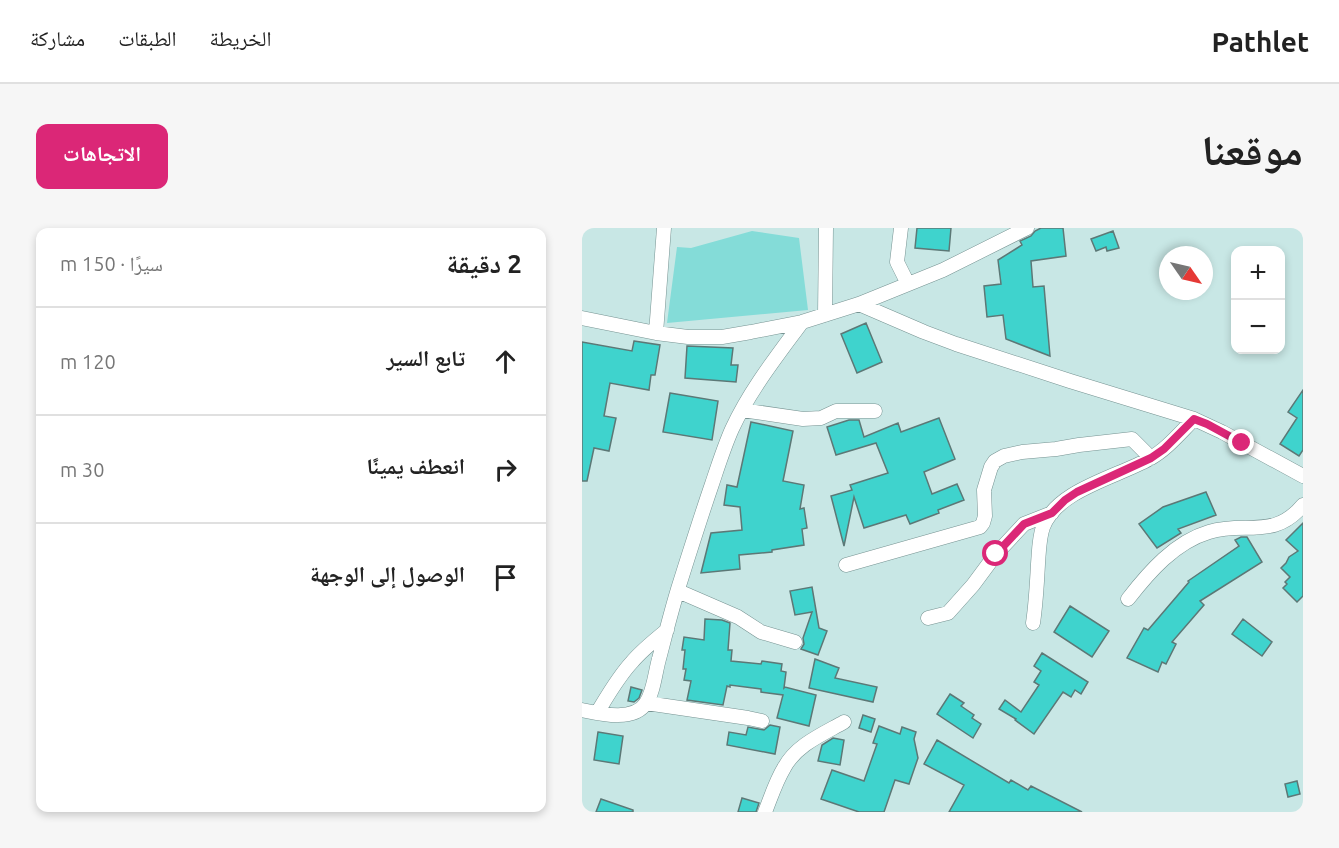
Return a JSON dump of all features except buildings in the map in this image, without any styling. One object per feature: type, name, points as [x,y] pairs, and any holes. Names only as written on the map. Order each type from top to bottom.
[{"type":"street","points":[[656,333],[664,228]]},
{"type":"street","points":[[825,315],[826,228]]},
{"type":"street","points":[[901,228],[897,262],[908,284]]},
{"type":"street","points":[[582,318],[688,337],[722,337],[751,333],[802,322],[859,304],[943,270],[1027,228]]},
{"type":"street","points":[[859,304],[956,344],[1194,419],[1303,476]]},
{"type":"street","points":[[582,710],[626,715],[641,710],[646,703],[652,689],[678,591],[732,429],[760,379],[802,322]]},
{"type":"street","points":[[742,410],[804,419],[820,418],[836,411],[875,411]]},
{"type":"street","points":[[1033,623],[1039,548],[1044,527],[1052,513],[1077,492],[1151,458],[1164,449],[1194,419]]},
{"type":"street","points":[[846,565],[980,527],[985,516],[984,490],[987,477],[995,461],[1004,456],[1132,439],[1151,458]]},
{"type":"street","points":[[1128,599],[1155,568],[1174,551],[1195,538],[1221,530],[1277,525],[1287,520],[1303,505]]},
{"type":"street","points":[[928,618],[948,613],[996,554],[1024,524],[1052,513]]},
{"type":"street","points":[[678,591],[738,617],[761,632],[795,642]]},
{"type":"street","points":[[597,713],[632,662],[667,630]]},
{"type":"street","points":[[646,703],[762,721]]},
{"type":"street","points":[[765,812],[781,773],[792,757],[816,737],[844,722]]},
{"type":"shaded area","points":[[752,231],[799,238],[808,310],[667,323],[677,247],[691,248]]},
{"type":"route","points":[[996,554],[1024,524],[1052,513],[1077,492],[1151,458],[1164,449],[1194,419],[1242,443]]}]
